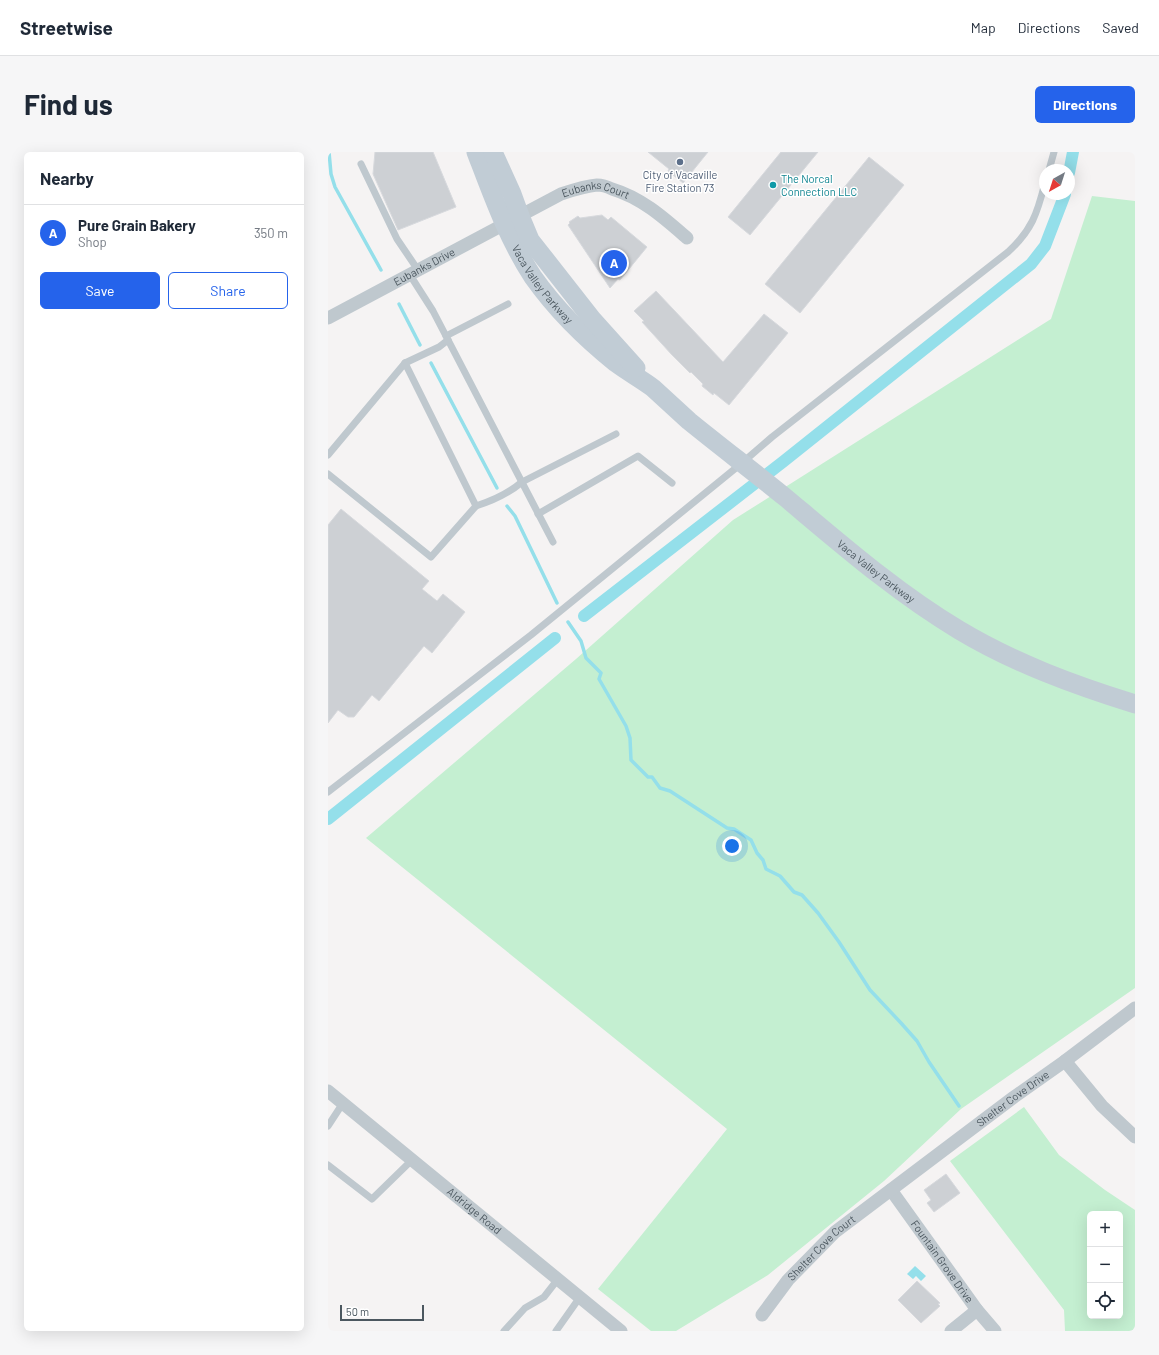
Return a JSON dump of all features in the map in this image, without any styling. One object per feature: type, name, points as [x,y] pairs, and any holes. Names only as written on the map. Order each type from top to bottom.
[{"type":"street","name":"Vaca Valley Parkway","points":[[476,152],[496,203],[530,240],[592,319],[626,355],[650,386],[689,421],[746,465],[871,569],[916,602],[960,631],[1003,653],[1050,674],[1094,691],[1135,704]]},
{"type":"street","name":"Vaca Valley Parkway","points":[[493,152],[512,194],[512,220]]},
{"type":"street","name":"Eubanks Court","points":[[512,220],[561,194],[580,187],[599,185],[620,191],[637,199],[657,213],[687,238]]},
{"type":"street","name":"Eubanks Drive","points":[[328,318],[512,220]]},
{"type":"street","name":"Shelter Cove Drive","points":[[891,1190],[1135,1008]]},
{"type":"street","points":[[1065,1061],[1102,1106],[1135,1137]]},
{"type":"street","name":"Aldridge Road","points":[[328,1091],[621,1331]]},
{"type":"street","name":"Fountain Grove Drive","points":[[891,1190],[977,1310],[995,1331]]},
{"type":"street","name":"Shelter Cove Court","points":[[762,1315],[788,1280],[817,1249],[835,1232],[891,1190]]},
{"type":"street","points":[[951,1331],[977,1310]]},
{"type":"lane","points":[[1051,164],[1054,152]]},
{"type":"lane","points":[[361,164],[433,311],[553,542]]},
{"type":"lane","points":[[328,792],[531,635],[746,465],[772,437],[1020,242],[1030,227],[1040,200]]},
{"type":"lane","points":[[328,455],[405,363],[439,347],[447,338],[508,304]]},
{"type":"lane","points":[[405,363],[476,506]]},
{"type":"lane","points":[[328,474],[431,557],[476,506],[486,503],[522,482],[616,434]]},
{"type":"lane","points":[[538,514],[638,456],[672,483]]},
{"type":"lane","points":[[328,1126],[343,1103]]},
{"type":"lane","points":[[328,1165],[372,1199],[412,1160]]},
{"type":"lane","points":[[504,1331],[525,1308],[544,1297],[558,1279]]},
{"type":"lane","points":[[556,1331],[580,1297]]},
{"type":"green space","points":[[1092,196],[1135,201],[1135,988],[961,1109],[884,1181],[768,1275],[676,1331],[651,1331],[598,1289],[727,1129],[366,838],[576,659],[733,520],[1051,319]]},
{"type":"green space","points":[[1024,1107],[1059,1155],[1105,1190],[1135,1210],[1135,1331],[1065,1331],[1064,1310],[950,1161]]},
{"type":"water","points":[[915,1266],[926,1276],[921,1281],[916,1276],[913,1279],[907,1274]]},
{"type":"building","points":[[375,152],[433,152],[456,207],[398,230],[373,174]]},
{"type":"building","name":"City of Vacaville Fire Station 73","points":[[648,152],[708,152],[683,183]]},
{"type":"building","name":"The Norcal Connection LLC","points":[[781,152],[818,152],[750,235],[728,217]]},
{"type":"building","points":[[869,157],[904,185],[800,313],[765,284]]},
{"type":"building","points":[[602,215],[608,220],[611,217],[647,247],[620,280],[618,279],[610,288],[568,225],[570,223],[569,222],[578,216],[580,218]]},
{"type":"building","points":[[656,291],[723,362],[764,314],[788,333],[729,405],[702,386],[703,384],[672,355],[634,311]]},
{"type":"building","points":[[341,509],[429,581],[422,589],[437,601],[443,594],[465,612],[432,653],[424,646],[379,701],[372,695],[354,717],[348,717],[338,710],[328,723],[328,525]]},
{"type":"building","points":[[946,1174],[960,1193],[934,1212],[927,1203],[931,1200],[924,1190]]},
{"type":"building","points":[[917,1281],[940,1303],[938,1304],[940,1306],[921,1323],[898,1300]]},
{"type":"waterway","points":[[329,152],[331,174],[335,187],[381,270]]},
{"type":"waterway","points":[[1071,164],[1073,152]]},
{"type":"waterway","points":[[584,616],[784,461],[1031,264],[1045,246],[1063,200]]},
{"type":"waterway","points":[[399,304],[420,345]]},
{"type":"waterway","points":[[431,363],[497,488]]},
{"type":"waterway","points":[[507,506],[515,516],[557,603]]},
{"type":"waterway","points":[[568,622],[581,641],[586,658],[601,673],[599,679],[626,726],[630,738],[631,760],[648,777],[652,777],[660,788],[670,791],[727,828],[734,829],[751,840],[757,853],[763,860],[766,869],[780,876],[794,892],[802,895],[818,913],[870,990],[917,1041],[929,1062],[959,1106]]},
{"type":"waterway","points":[[328,819],[555,638]]},
{"type":"place","name":"City of Vacaville Fire Station 73","points":[[680,162]]},
{"type":"place","name":"The Norcal Connection LLC","points":[[773,185]]},
{"type":"place","name":"Pure Grain Bakery","points":[[614,263]]}]
